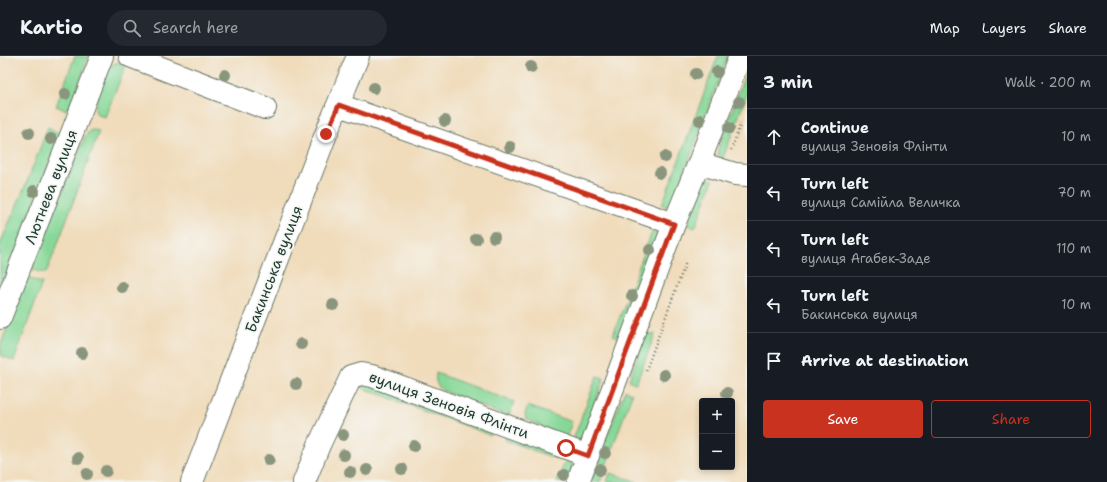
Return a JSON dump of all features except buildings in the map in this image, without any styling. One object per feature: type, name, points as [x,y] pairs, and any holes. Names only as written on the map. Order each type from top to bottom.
[{"type":"street","name":"Лютнева вулиця","points":[[0,318],[102,56]]},
{"type":"street","points":[[130,56],[265,108]]},
{"type":"street","name":"Бакинська вулиця","points":[[192,482],[326,134],[358,56]]},
{"type":"street","points":[[578,482],[674,224],[740,56]]},
{"type":"street","points":[[339,105],[674,224]]},
{"type":"street","points":[[699,163],[735,174],[747,175]]},
{"type":"street","name":"вулиця Зеновія Флінти","points":[[304,482],[319,445],[351,377],[361,374],[372,376],[588,456]]},
{"type":"path","points":[[720,169],[728,158],[742,120]]},
{"type":"path","points":[[645,373],[688,256]]},
{"type":"green space","points":[[75,56],[89,56],[70,108],[65,110],[56,106]]},
{"type":"green space","points":[[718,56],[728,56],[671,208],[662,205]]},
{"type":"green space","points":[[120,62],[126,65],[105,117],[98,115],[95,111],[95,107],[104,77],[111,66]]},
{"type":"green space","points":[[747,69],[747,94],[723,158],[721,159],[718,154],[718,149]]},
{"type":"green space","points":[[48,127],[60,134],[0,294],[0,244],[29,177]]},
{"type":"green space","points":[[89,131],[99,131],[57,246],[46,273],[37,271],[32,268],[32,263],[85,137]]},
{"type":"green space","points":[[705,180],[713,180],[695,228],[687,225],[701,184]]},
{"type":"green space","points":[[652,232],[659,234],[620,338],[613,335]]},
{"type":"green space","points":[[28,278],[42,283],[14,361],[2,356],[0,347],[23,284]]},
{"type":"green space","points":[[646,333],[655,334],[636,384],[629,380]]},
{"type":"green space","points":[[436,373],[514,402],[509,415],[504,415],[443,391],[436,383]]},
{"type":"green space","points":[[597,376],[604,378],[584,433],[581,439],[573,440]]},
{"type":"green space","points":[[361,380],[493,428],[490,435],[358,386],[338,435],[332,432]]},
{"type":"green space","points":[[625,390],[632,394],[600,482],[589,482]]},
{"type":"green space","points":[[528,406],[572,422],[566,438],[526,419],[525,414]]},
{"type":"green space","points":[[507,434],[559,453],[557,459],[505,440]]},
{"type":"green space","points":[[566,459],[570,459],[572,465],[571,474],[567,482],[557,482]]},
{"type":"green space","points":[[610,473],[638,482],[607,482]]},
{"type":"route","points":[[326,134],[339,105],[674,224],[588,456],[566,448]]}]
